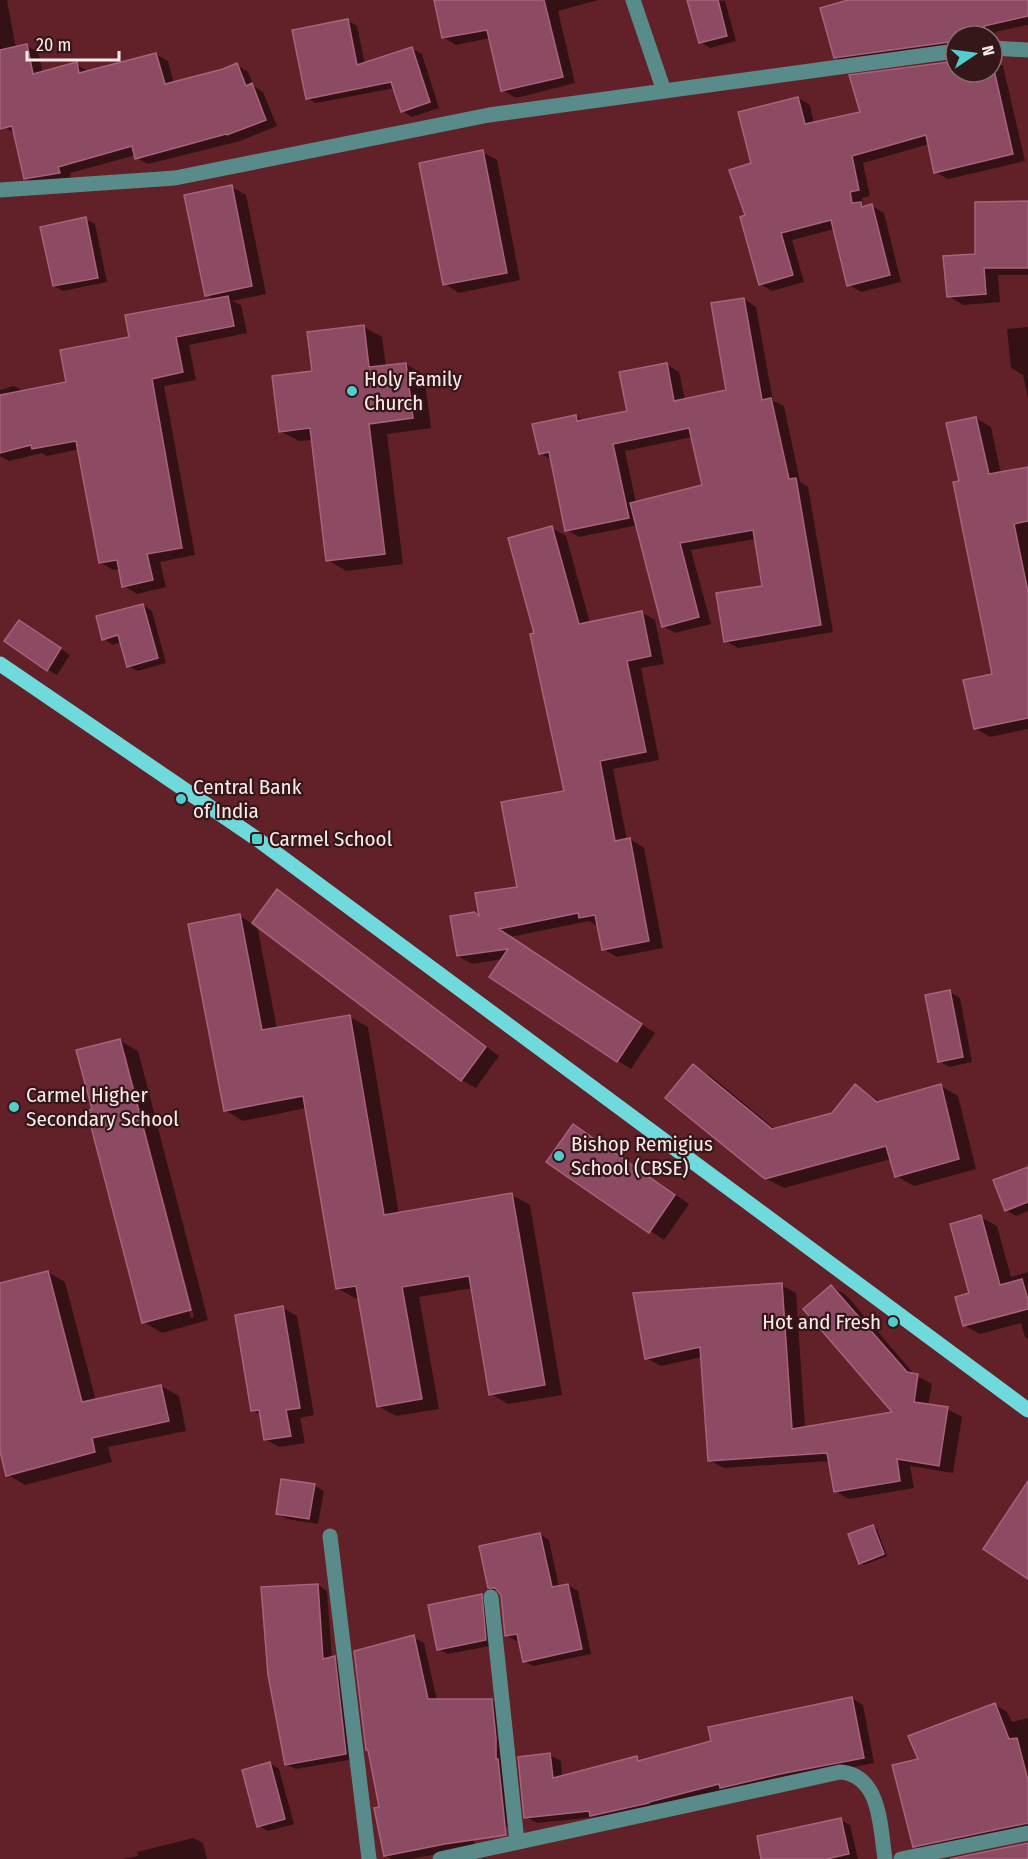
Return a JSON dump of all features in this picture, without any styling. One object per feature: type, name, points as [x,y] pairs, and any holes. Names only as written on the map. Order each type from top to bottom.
[{"type":"main road","points":[[0,664],[258,839],[1028,1410]]},
{"type":"street","points":[[633,0],[664,91]]},
{"type":"street","points":[[1004,49],[1028,50]]},
{"type":"street","points":[[0,190],[175,178],[489,115],[944,53]]},
{"type":"street","points":[[330,1536],[369,1859]]},
{"type":"street","points":[[491,1598],[517,1842]]},
{"type":"street","points":[[440,1859],[840,1772],[852,1772],[870,1788],[877,1807],[885,1859]]},
{"type":"street","points":[[901,1859],[1028,1833]]},
{"type":"building","points":[[434,0],[544,0],[563,77],[501,91],[487,30],[442,38]]},
{"type":"building","points":[[687,0],[718,0],[727,36],[699,43]]},
{"type":"building","points":[[848,0],[1028,0],[1028,16],[993,24],[944,24],[944,43],[834,58],[820,8]]},
{"type":"building","points":[[348,19],[357,65],[412,47],[430,102],[401,112],[391,82],[306,99],[292,30]]},
{"type":"building","points":[[27,44],[33,74],[77,62],[79,73],[156,53],[165,84],[223,69],[237,63],[246,86],[252,83],[266,120],[227,135],[135,159],[132,146],[58,167],[60,173],[24,179],[12,126],[0,129],[0,50]]},
{"type":"building","points":[[944,63],[944,84],[997,84],[1013,154],[934,173],[926,135],[852,156],[859,190],[850,192],[852,203],[861,202],[862,207],[872,204],[890,275],[847,286],[831,220],[781,233],[793,275],[759,285],[740,217],[745,215],[729,170],[751,163],[738,112],[798,97],[805,124],[860,112],[849,75]]},
{"type":"building","points":[[483,150],[507,273],[443,285],[419,163]]},
{"type":"building","points":[[232,185],[252,286],[205,296],[184,195]]},
{"type":"building","points":[[1028,201],[1028,268],[984,268],[986,294],[947,297],[943,256],[975,254],[975,202]]},
{"type":"building","points":[[86,217],[98,278],[53,286],[40,227]]},
{"type":"building","points":[[228,296],[234,326],[176,337],[183,372],[152,379],[182,548],[147,554],[153,580],[122,587],[117,560],[99,563],[76,441],[32,449],[31,445],[0,453],[0,395],[66,382],[60,350],[129,337],[125,315]]},
{"type":"building","points":[[744,298],[762,400],[771,398],[789,479],[796,478],[821,625],[724,642],[716,593],[762,586],[753,530],[680,543],[699,617],[662,627],[630,503],[702,485],[689,428],[613,444],[629,518],[565,531],[549,452],[539,454],[532,424],[576,415],[577,421],[627,411],[619,372],[667,363],[674,401],[726,390],[711,303]]},
{"type":"building","points":[[364,325],[369,367],[406,363],[413,418],[369,424],[385,554],[326,561],[310,428],[279,432],[272,376],[312,371],[307,332]]},
{"type":"building","points":[[976,417],[989,474],[1028,467],[1028,521],[1014,524],[1028,592],[1028,718],[974,729],[963,680],[992,674],[953,482],[959,481],[946,423]]},
{"type":"building","points":[[552,526],[579,624],[642,611],[651,656],[627,661],[646,752],[600,761],[615,841],[630,838],[649,941],[602,950],[595,915],[579,918],[578,913],[499,929],[642,1024],[617,1062],[489,977],[508,949],[457,956],[450,916],[474,912],[479,916],[475,893],[517,887],[501,802],[564,791],[530,634],[534,633],[508,538]]},
{"type":"building","points":[[143,604],[158,658],[127,667],[118,635],[102,640],[96,616]]},
{"type":"building","points":[[19,620],[61,648],[47,671],[4,641]]},
{"type":"building","points":[[277,889],[486,1047],[461,1081],[252,923]]},
{"type":"building","points":[[240,914],[262,1030],[350,1015],[384,1215],[512,1193],[545,1385],[489,1395],[469,1276],[402,1287],[422,1399],[377,1407],[356,1286],[336,1289],[303,1096],[224,1111],[188,924]]},
{"type":"building","points":[[950,990],[963,1057],[938,1062],[925,995]]},
{"type":"building","points":[[120,1039],[191,1310],[142,1323],[87,1111],[92,1109],[76,1050]]},
{"type":"building","points":[[693,1064],[772,1129],[832,1113],[855,1084],[877,1102],[941,1084],[959,1159],[895,1177],[886,1146],[765,1179],[665,1098]]},
{"type":"building","points":[[573,1124],[675,1195],[649,1233],[546,1162]]},
{"type":"building","points":[[1028,1167],[1028,1202],[1005,1211],[993,1180]]},
{"type":"building","points":[[981,1215],[1000,1285],[1022,1279],[1028,1309],[963,1326],[955,1297],[969,1293],[950,1224]]},
{"type":"building","points":[[48,1271],[82,1402],[161,1385],[169,1421],[92,1438],[95,1452],[6,1476],[0,1451],[0,1283]]},
{"type":"building","points":[[782,1283],[792,1429],[892,1412],[803,1309],[831,1285],[907,1372],[918,1374],[914,1402],[948,1407],[939,1466],[897,1459],[900,1481],[834,1492],[827,1453],[708,1461],[700,1347],[645,1359],[633,1293]]},
{"type":"building","points":[[283,1306],[300,1408],[286,1410],[291,1436],[264,1440],[259,1410],[251,1411],[235,1315]]},
{"type":"building","points":[[281,1479],[315,1484],[309,1519],[276,1514]]},
{"type":"building","points":[[1028,1481],[1028,1579],[983,1549]]},
{"type":"building","points":[[873,1525],[884,1554],[859,1564],[848,1534]]},
{"type":"building","points":[[540,1533],[552,1587],[568,1584],[582,1649],[523,1662],[517,1634],[505,1636],[501,1595],[495,1588],[488,1588],[479,1546]]},
{"type":"building","points":[[318,1584],[323,1659],[335,1656],[346,1754],[285,1765],[268,1675],[261,1587]]},
{"type":"building","points":[[482,1594],[486,1640],[437,1650],[428,1605]]},
{"type":"building","points":[[414,1635],[428,1699],[492,1699],[496,1759],[498,1759],[506,1835],[384,1856],[374,1808],[379,1807],[368,1750],[366,1750],[354,1651]]},
{"type":"building","points":[[852,1697],[864,1758],[720,1788],[719,1784],[590,1816],[589,1811],[524,1818],[518,1757],[550,1753],[553,1778],[637,1756],[638,1761],[711,1741],[708,1727]]},
{"type":"building","points":[[995,1703],[1009,1739],[1017,1738],[1028,1780],[1028,1823],[913,1847],[892,1765],[918,1759],[908,1736]]},
{"type":"building","points":[[270,1762],[285,1819],[257,1827],[242,1770]]},
{"type":"building","points":[[841,1818],[849,1854],[826,1859],[761,1859],[757,1836]]},
{"type":"building","points":[[1028,1843],[1028,1859],[950,1859]]},
{"type":"place","name":"Holy Family Church","points":[[352,391]]},
{"type":"place","name":"Central Bank of India","points":[[181,799]]},
{"type":"place","name":"Carmel School","points":[[257,839]]},
{"type":"place","name":"Carmel Higher Secondary School","points":[[14,1107]]},
{"type":"place","name":"Bishop Remigius School (CBSE)","points":[[559,1156]]},
{"type":"place","name":"Hot and Fresh","points":[[893,1322]]}]
